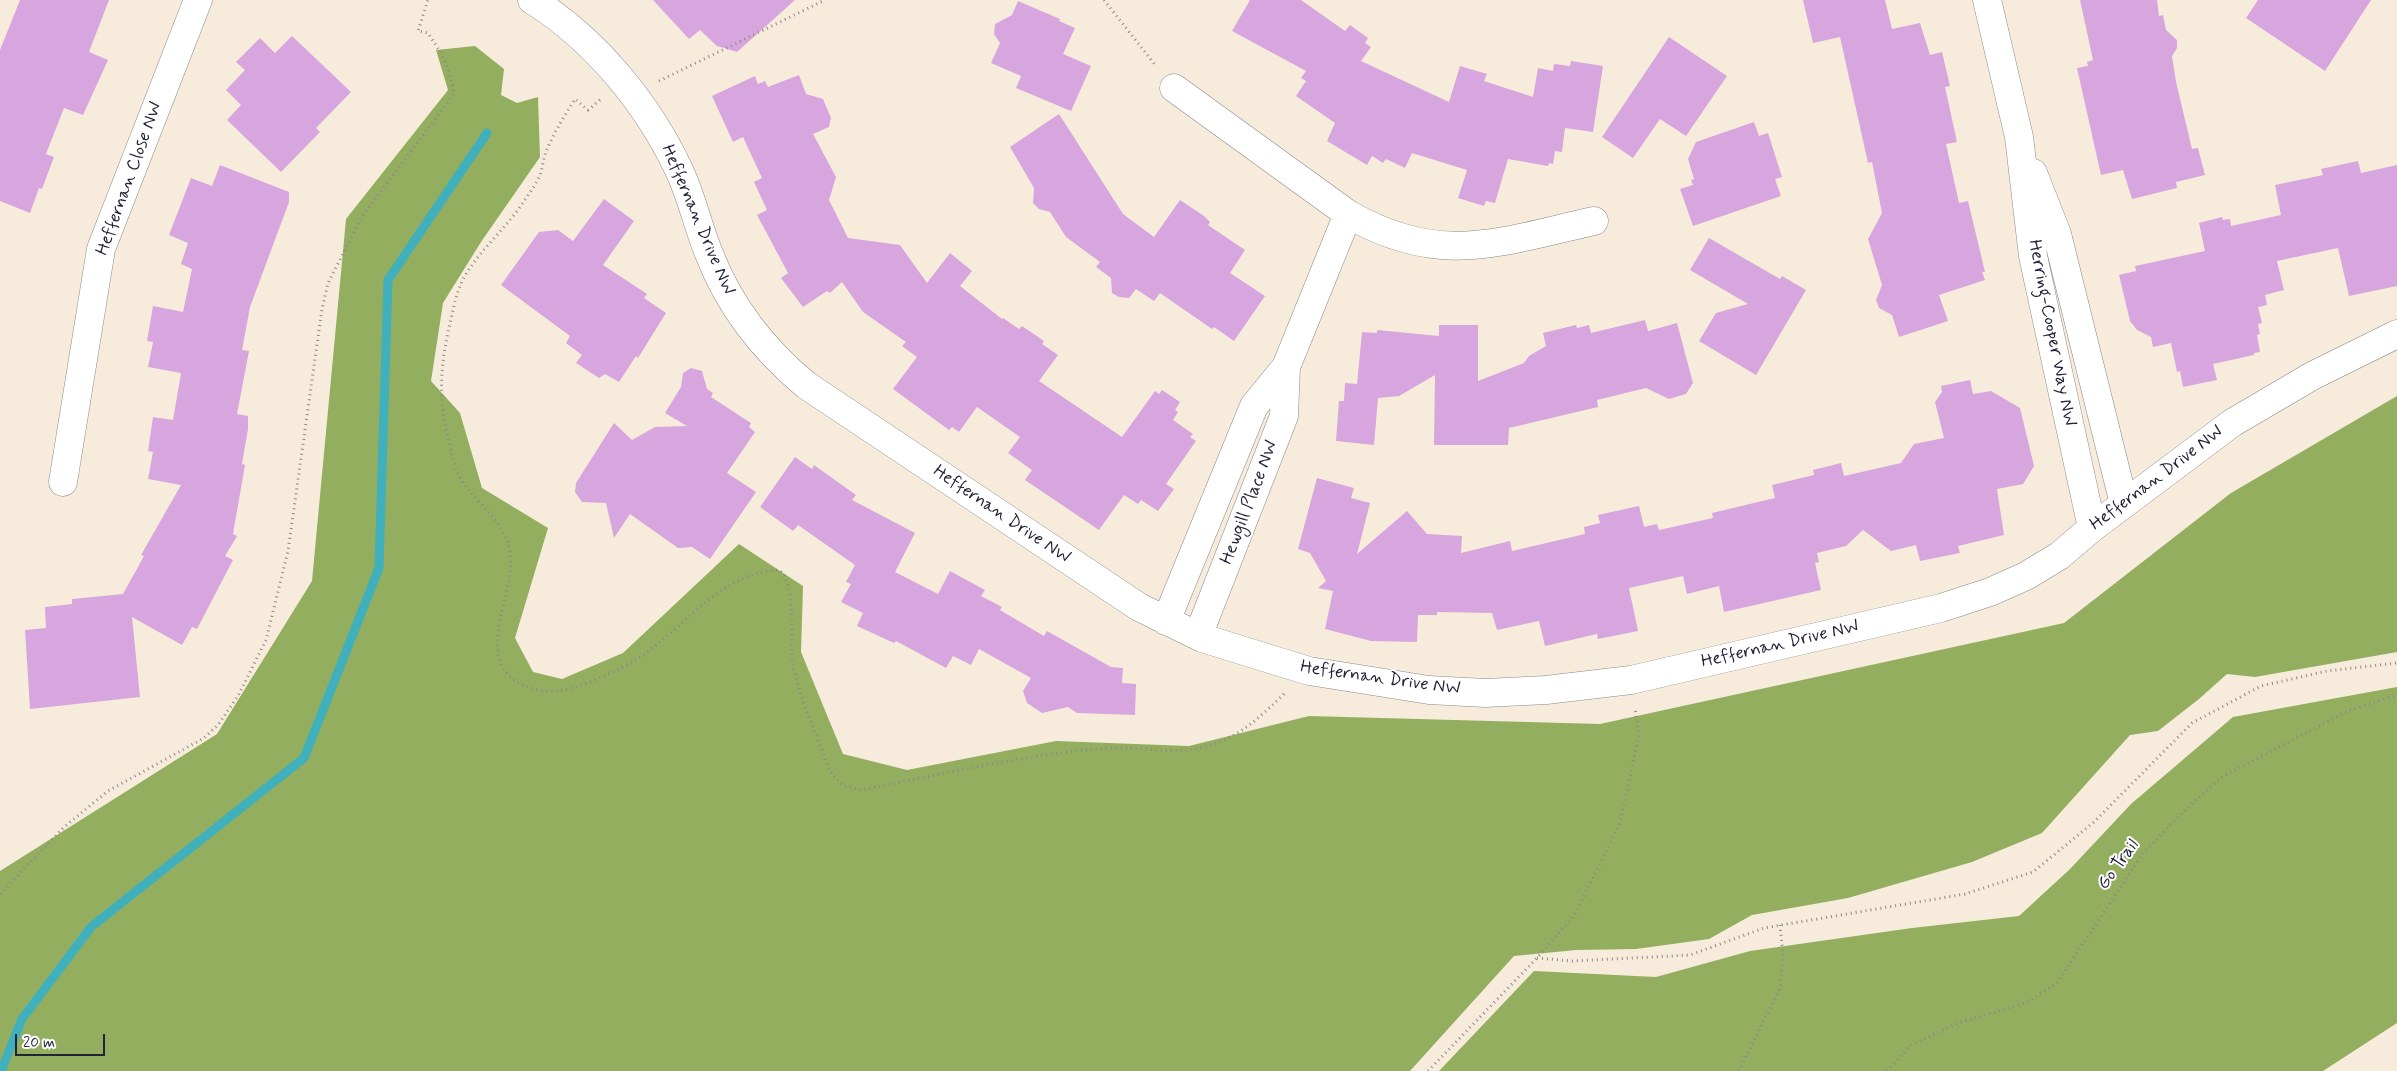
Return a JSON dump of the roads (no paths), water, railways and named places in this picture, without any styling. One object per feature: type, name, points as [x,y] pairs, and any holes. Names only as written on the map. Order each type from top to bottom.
[{"type":"street","name":"Heffernan Close NW","points":[[63,482],[102,249],[198,0]]},
{"type":"street","name":"Heffernan Drive NW","points":[[532,0],[553,13],[585,40],[632,94],[665,142],[680,172],[710,256],[737,311],[784,366],[806,384],[1098,580],[1166,621],[1198,636],[1240,651],[1309,671],[1429,690],[1485,693],[1546,690],[1631,680],[1941,608],[1990,592],[2026,576],[2059,556],[2092,528],[2239,418],[2312,376],[2397,334]]},
{"type":"street","name":"Herring-Cooper Way NW","points":[[1987,0],[2019,137],[2033,256],[2092,528]]},
{"type":"street","points":[[1174,88],[1348,214],[1374,229],[1398,238],[1458,247],[1484,245],[1594,221]]},
{"type":"street","name":"Herring-Cooper Way NW","points":[[2019,137],[2057,234],[2124,504]]},
{"type":"street","name":"Hewgill Place NW","points":[[1166,621],[1254,406],[1286,367],[1348,214]]},
{"type":"street","name":"Hewgill Place NW","points":[[1198,636],[1284,416],[1286,367]]},
{"type":"waterway","points":[[1,1071],[22,1019],[91,927],[304,758],[379,568],[388,280],[487,133]]}]
